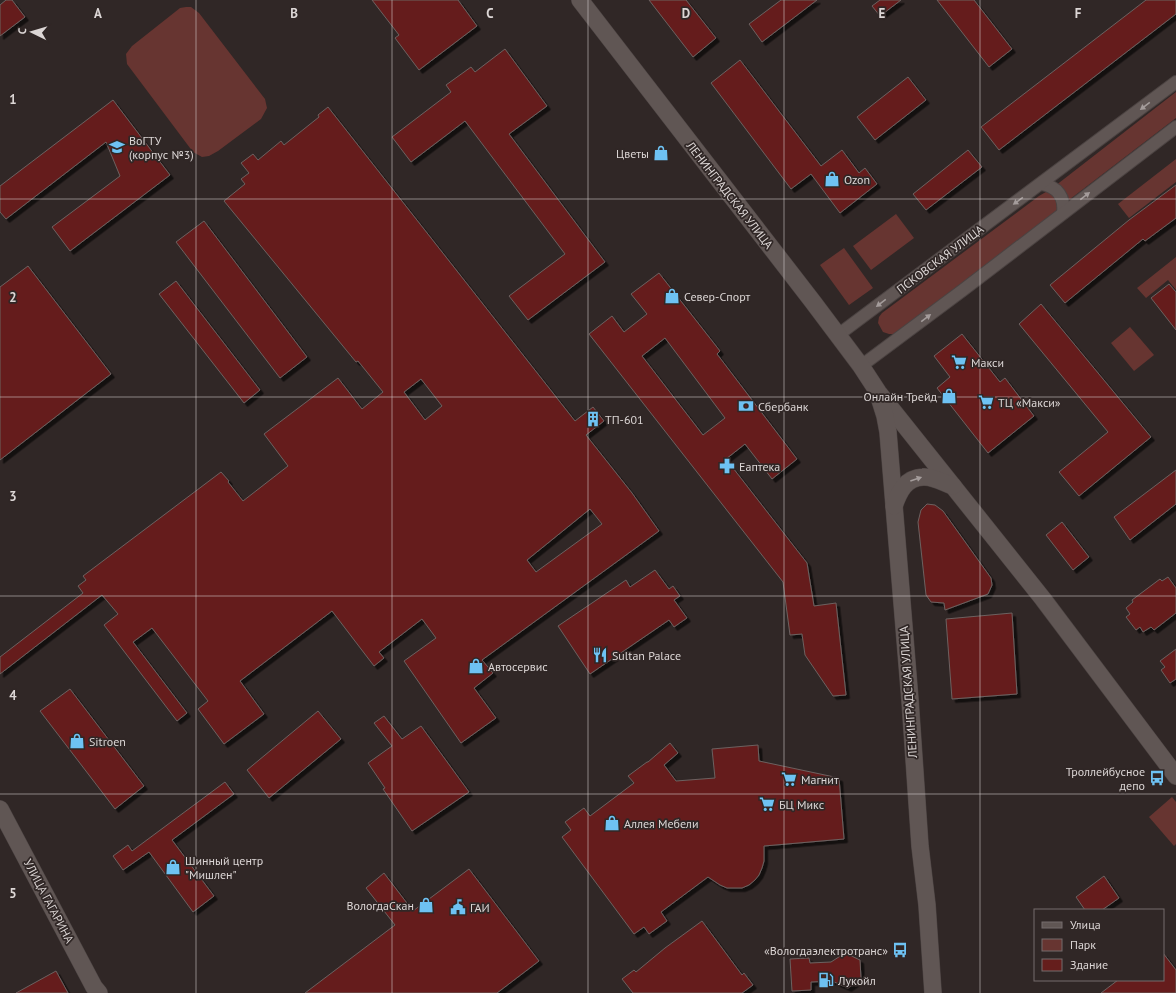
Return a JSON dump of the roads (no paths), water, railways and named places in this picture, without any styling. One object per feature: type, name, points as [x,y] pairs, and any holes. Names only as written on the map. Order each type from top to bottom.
[{"type":"main road","name":"ЛЕНИНГРАДСКАЯ УЛИЦА","points":[[580,0],[838,335],[878,392],[1043,599],[1176,776]]},
{"type":"main road","name":"ЛЕНИНГРАДСКАЯ УЛИЦА","points":[[878,392],[888,432],[910,700],[920,846],[927,905],[933,993]]},
{"type":"main road","points":[[894,508],[899,492],[905,484],[912,480],[923,477],[953,486]]},
{"type":"main road","name":"УЛИЦА ГАГАРИНА","points":[[0,809],[94,987],[99,993]]},
{"type":"street","name":"ПСКОВСКАЯ УЛИЦА","points":[[838,335],[1042,184],[1176,82]]},
{"type":"street","points":[[861,366],[1176,127]]},
{"type":"street","points":[[1042,184],[1054,188],[1060,194],[1064,206],[1063,213]]},
{"type":"place","name":"ВоГТУ (корпус №3)","points":[[117,147]]},
{"type":"place","name":"Цветы","points":[[661,153]]},
{"type":"place","name":"Ozon","points":[[832,179]]},
{"type":"place","name":"Север-Спорт","points":[[672,296]]},
{"type":"place","name":"Макси","points":[[959,362]]},
{"type":"place","name":"Онлайн Трейд","points":[[949,396]]},
{"type":"place","name":"ТЦ «Макси»","points":[[986,402]]},
{"type":"place","name":"Сбербанк","points":[[746,406]]},
{"type":"place","name":"ТП-601","points":[[593,419]]},
{"type":"place","name":"Еаптека","points":[[727,466]]},
{"type":"place","name":"Sultan Palace","points":[[600,655]]},
{"type":"place","name":"Автосервис","points":[[476,666]]},
{"type":"place","name":"Sitroen","points":[[77,741]]},
{"type":"place","name":"Троллейбусное депо","points":[[1157,778]]},
{"type":"place","name":"Магнит","points":[[789,779]]},
{"type":"place","name":"БЦ Микс","points":[[767,804]]},
{"type":"place","name":"Аллея Мебели","points":[[612,823]]},
{"type":"place","name":"Шинный центр \"Мишлен\"","points":[[173,867]]},
{"type":"place","name":"ВологдаСкан","points":[[426,905]]},
{"type":"place","name":"ГАИ","points":[[458,907]]},
{"type":"place","name":"«Вологдаэлектротранс»","points":[[900,950]]},
{"type":"place","name":"Лукойл","points":[[826,980]]}]
